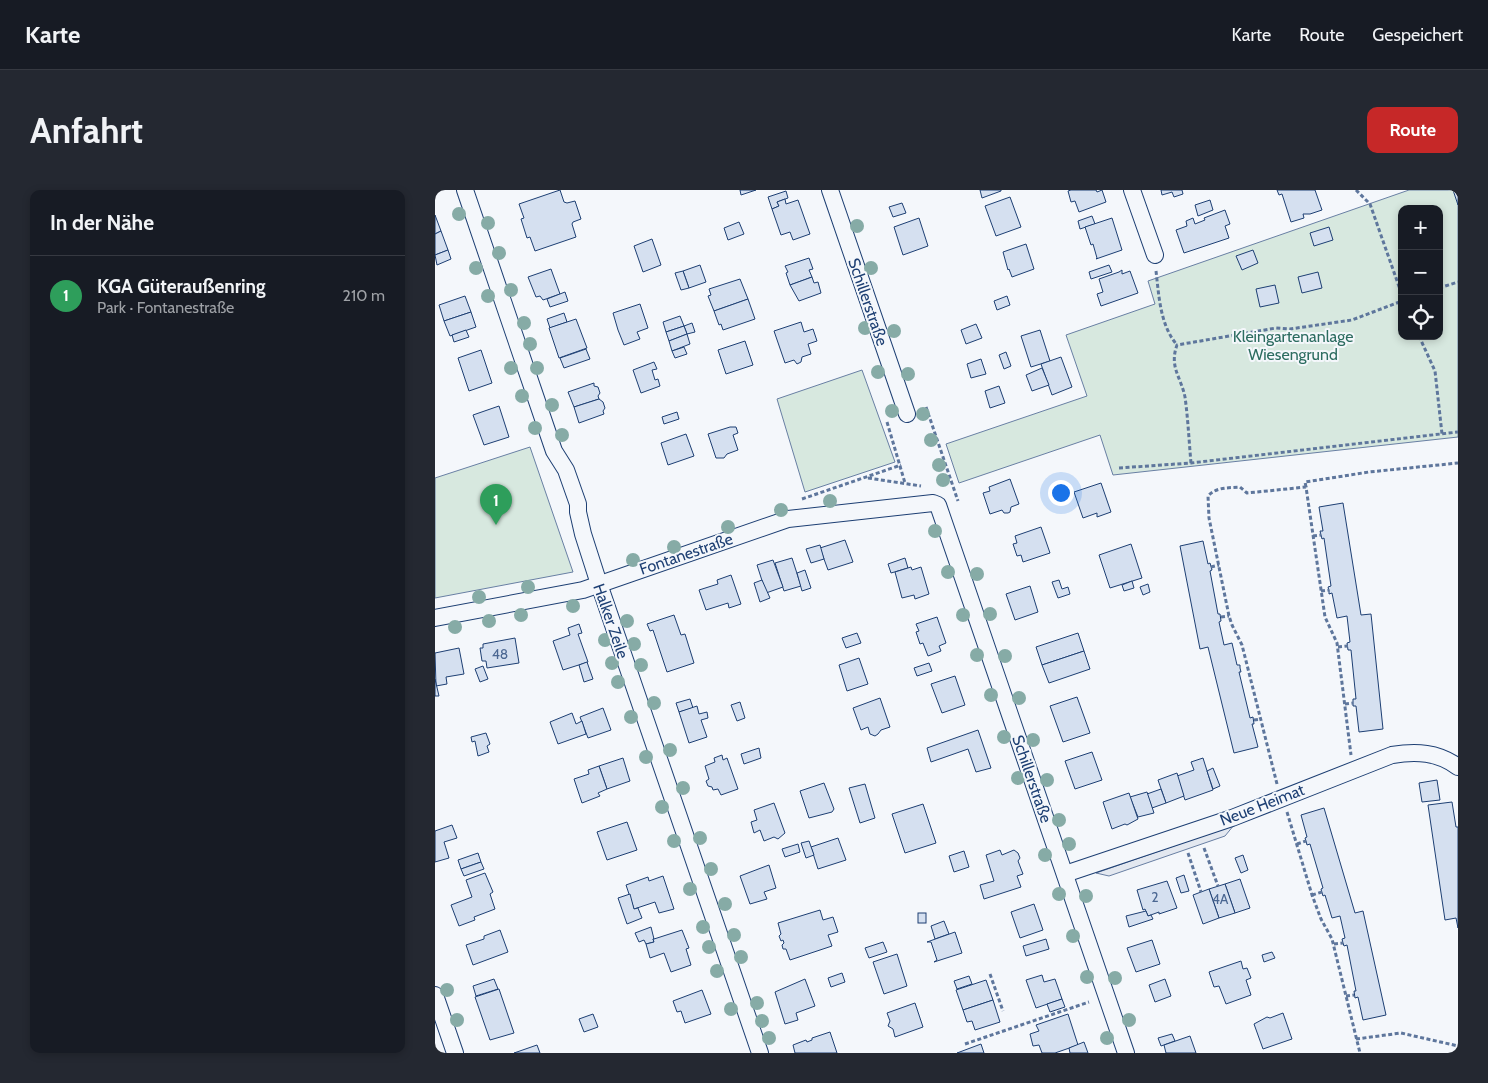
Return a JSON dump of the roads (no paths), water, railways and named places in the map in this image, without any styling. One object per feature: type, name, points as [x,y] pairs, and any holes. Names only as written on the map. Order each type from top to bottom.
[{"type":"street","name":"Halker Zeile","points":[[465,190],[554,452],[566,470],[578,504],[583,534],[599,584],[759,1053]]},
{"type":"street","name":"Schillerstraße","points":[[830,190],[907,414]]},
{"type":"street","points":[[1132,190],[1155,255]]},
{"type":"street","name":"Fontanestraße","points":[[435,618],[582,590],[788,519],[887,508],[938,505]]},
{"type":"street","name":"Schillerstraße","points":[[938,505],[1126,1053]]},
{"type":"street","name":"Neue Heimat","points":[[1065,874],[1232,818],[1392,755],[1410,752],[1423,753],[1438,756],[1458,767]]},
{"type":"street","points":[[435,995],[455,1053]]},
{"type":"place","name":"KGA Güteraußenring","points":[[496,525]]},
{"type":"park label","name":"Kleingartenanlage Wiesengrund","points":[[1293,345]]}]
